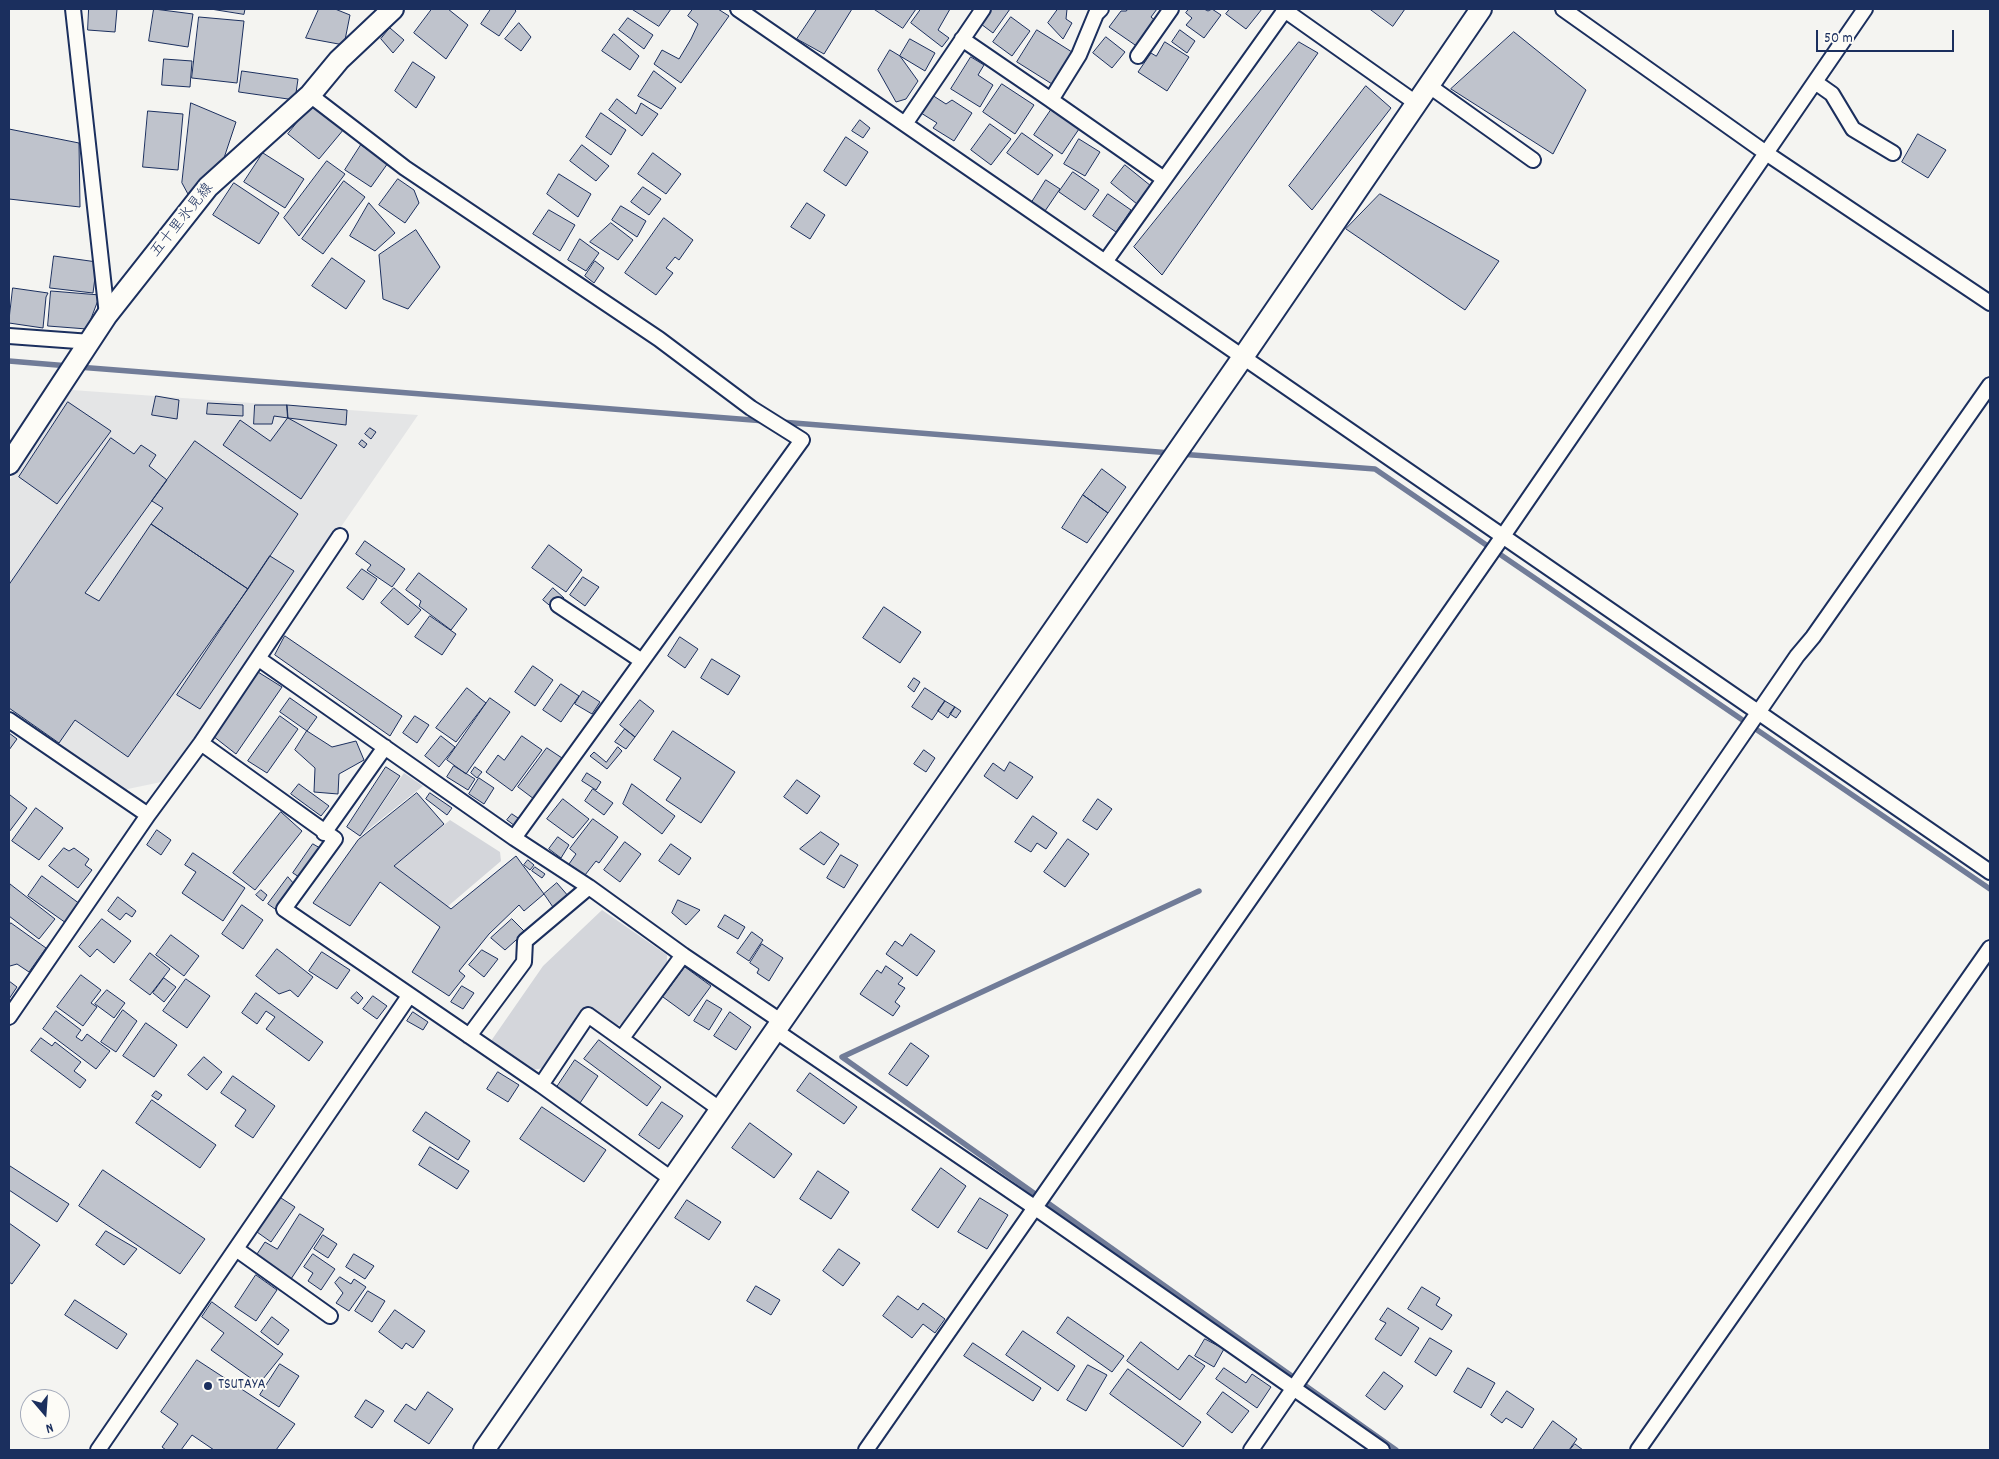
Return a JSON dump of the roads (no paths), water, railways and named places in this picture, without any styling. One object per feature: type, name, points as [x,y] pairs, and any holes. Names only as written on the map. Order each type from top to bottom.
[{"type":"street","points":[[73,9],[107,315]]},
{"type":"street","name":"五十里氷見線","points":[[9,464],[107,315],[208,187],[310,95],[339,60],[393,9]]},
{"type":"street","points":[[738,9],[1990,872]]},
{"type":"street","points":[[905,124],[983,9]]},
{"type":"street","points":[[1052,100],[1079,55],[1096,14],[1100,9]]},
{"type":"street","points":[[1138,56],[1171,9]]},
{"type":"street","points":[[1105,262],[1284,9],[1416,103]]},
{"type":"street","points":[[484,1450],[1243,357],[1481,9]]},
{"type":"street","points":[[1563,9],[1766,153],[1990,303]]},
{"type":"street","points":[[866,1450],[1503,536],[1865,9]]},
{"type":"street","points":[[962,39],[1164,179]]},
{"type":"street","points":[[1815,82],[1832,94],[1854,129],[1893,153]]},
{"type":"street","points":[[1428,85],[1533,160]]},
{"type":"street","points":[[310,95],[405,168],[659,339],[751,408],[802,440],[514,838]]},
{"type":"street","points":[[9,336],[90,342]]},
{"type":"street","points":[[1250,1450],[1758,712],[1797,656],[1813,638],[1990,385]]},
{"type":"street","points":[[9,1017],[148,815],[259,659],[340,536]]},
{"type":"street","points":[[558,605],[642,661]]},
{"type":"street","points":[[259,659],[514,838],[589,887],[779,1026],[1382,1450]]},
{"type":"street","points":[[9,720],[148,815]]},
{"type":"street","points":[[201,743],[334,839],[284,909],[541,1085],[673,1180]]},
{"type":"street","points":[[324,833],[384,746]]},
{"type":"street","points":[[469,1036],[524,962],[525,941],[589,887]]},
{"type":"street","points":[[1638,1450],[1990,948]]},
{"type":"street","points":[[622,1038],[683,954]]},
{"type":"street","points":[[98,1450],[409,996]]},
{"type":"street","points":[[541,1085],[588,1015],[721,1110]]},
{"type":"street","points":[[236,1249],[330,1316]]},
{"type":"waterway","points":[[9,361],[69,366]]},
{"type":"waterway","points":[[78,367],[765,421]]},
{"type":"waterway","points":[[781,422],[1171,453]]},
{"type":"waterway","points":[[1180,454],[1375,469],[1990,889]]},
{"type":"waterway","points":[[1199,891],[842,1057],[1396,1450]]},
{"type":"place","name":"TSUTAYA","points":[[208,1386]]}]
